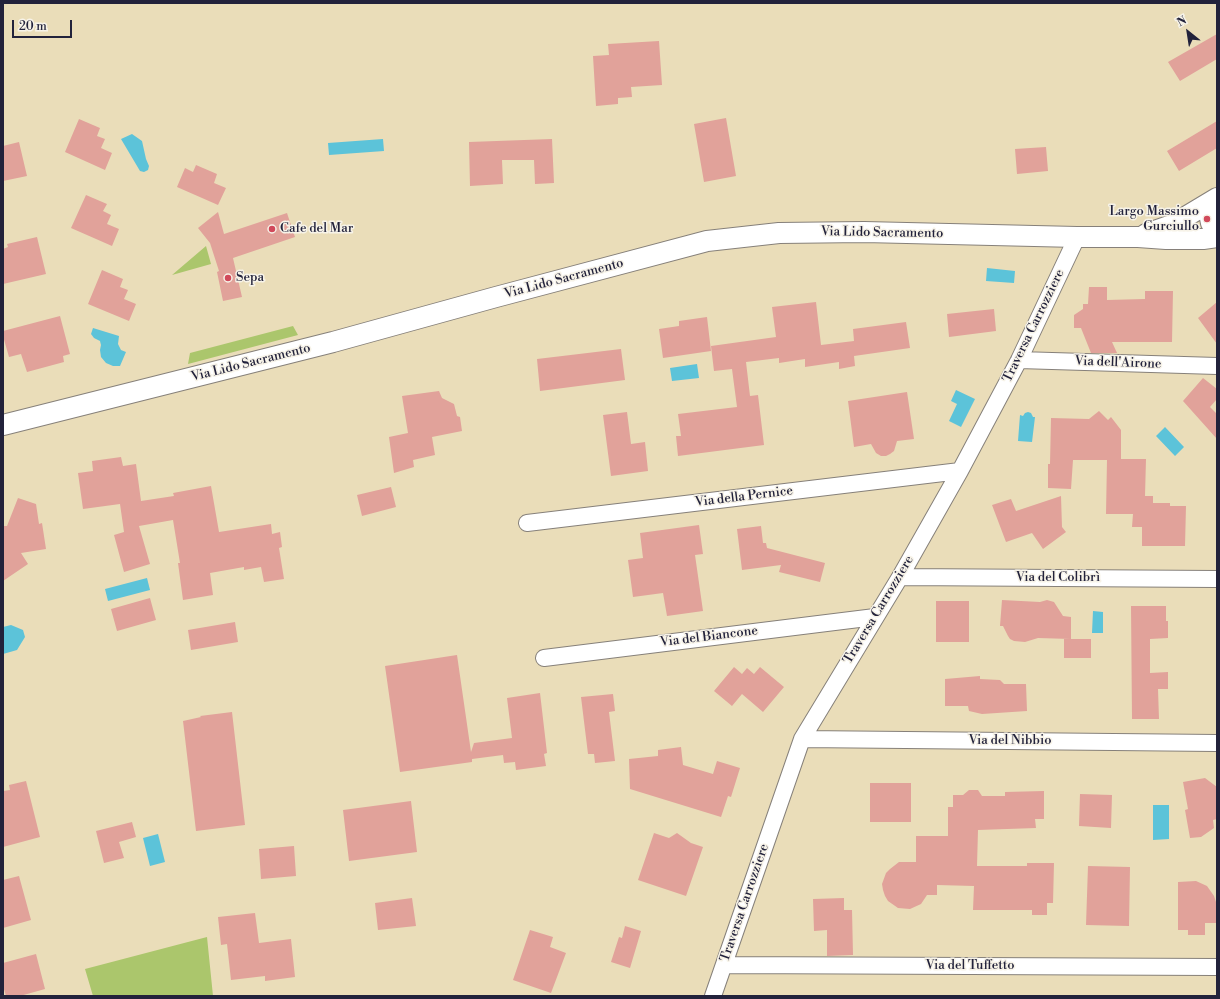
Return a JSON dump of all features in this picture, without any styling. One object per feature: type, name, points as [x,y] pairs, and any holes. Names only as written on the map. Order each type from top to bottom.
[{"type":"street","points":[[1217,198],[1212,206],[1210,218],[1211,223],[1217,232]]},
{"type":"street","points":[[1138,237],[1172,225],[1217,198]]},
{"type":"street","name":"Via Lido Sacramento","points":[[3,426],[333,342],[707,241],[779,233],[864,232],[1138,237]]},
{"type":"street","name":"Traversa Carrozziere","points":[[713,996],[802,739],[900,577],[960,471],[1019,360],[1076,237]]},
{"type":"street","points":[[1138,237],[1166,239],[1217,237]]},
{"type":"street","name":"Via dell'Airone","points":[[1019,360],[1217,366]]},
{"type":"street","name":"Via della Pernice","points":[[527,523],[960,471]]},
{"type":"street","name":"Via del Colibrì","points":[[900,577],[1217,579]]},
{"type":"street","name":"Via del Biancone","points":[[544,658],[875,617]]},
{"type":"street","name":"Via del Nibbio","points":[[802,739],[1217,743]]},
{"type":"street","name":"Via del Tuffetto","points":[[724,965],[1217,967]]},
{"type":"green space","points":[[206,246],[211,264],[172,275]]},
{"type":"green space","points":[[293,326],[298,335],[188,364],[190,353]]},
{"type":"green space","points":[[207,937],[213,996],[93,996],[85,969]]},
{"type":"water","points":[[132,134],[142,141],[149,166],[148,170],[144,172],[140,171],[121,139]]},
{"type":"water","points":[[383,139],[384,151],[329,155],[328,143]]},
{"type":"water","points":[[987,268],[1015,271],[1014,283],[986,281]]},
{"type":"water","points":[[93,328],[119,336],[118,344],[121,350],[126,352],[120,366],[113,366],[106,363],[101,357],[100,341],[94,338],[91,334]]},
{"type":"water","points":[[697,364],[699,378],[672,381],[670,368]]},
{"type":"water","points":[[956,390],[975,399],[961,427],[949,421],[957,404],[951,401]]},
{"type":"water","points":[[1028,412],[1035,417],[1032,442],[1018,441],[1020,415],[1023,416]]},
{"type":"water","points":[[1165,427],[1184,447],[1175,456],[1156,436]]},
{"type":"water","points":[[147,578],[150,590],[108,601],[105,589]]},
{"type":"water","points":[[1093,611],[1103,612],[1103,633],[1092,633]]},
{"type":"water","points":[[11,625],[23,630],[25,637],[17,650],[3,654],[3,627]]},
{"type":"water","points":[[1153,805],[1169,805],[1169,839],[1153,840]]},
{"type":"water","points":[[158,834],[165,862],[150,866],[143,838]]},
{"type":"building","points":[[1217,34],[1217,59],[1180,81],[1168,62]]},
{"type":"building","points":[[659,41],[662,85],[631,87],[632,97],[618,98],[618,104],[596,106],[593,56],[609,55],[608,44]]},
{"type":"building","points":[[726,118],[736,176],[704,182],[694,124]]},
{"type":"building","points":[[79,119],[100,128],[97,136],[105,139],[101,148],[112,153],[105,170],[65,152]]},
{"type":"building","points":[[1217,121],[1217,148],[1179,171],[1167,151]]},
{"type":"building","points":[[552,139],[554,183],[535,184],[534,160],[502,160],[503,184],[470,186],[469,142]]},
{"type":"building","points":[[19,142],[27,176],[3,181],[3,146]]},
{"type":"building","points":[[1046,147],[1048,171],[1017,174],[1015,149]]},
{"type":"building","points":[[196,165],[217,174],[214,183],[226,188],[218,205],[177,187],[185,168],[193,172]]},
{"type":"building","points":[[86,195],[107,204],[103,211],[111,215],[107,224],[119,229],[112,246],[71,228]]},
{"type":"building","points":[[218,212],[224,234],[287,213],[295,237],[233,258],[242,297],[223,301],[217,272],[219,271],[210,243],[198,228]]},
{"type":"building","points":[[37,237],[46,274],[3,284],[3,249],[8,247],[7,244]]},
{"type":"building","points":[[102,270],[123,279],[120,287],[128,290],[124,299],[136,304],[129,321],[88,304]]},
{"type":"building","points":[[1089,287],[1107,287],[1107,300],[1145,299],[1145,291],[1173,291],[1172,342],[1112,342],[1117,353],[1091,353],[1081,328],[1074,328],[1074,315],[1083,309],[1083,304],[1088,304]]},
{"type":"building","points":[[816,302],[821,345],[854,341],[853,329],[906,322],[910,348],[854,356],[855,366],[839,369],[839,362],[805,367],[805,359],[779,363],[779,358],[746,362],[750,396],[758,395],[764,445],[678,456],[676,436],[681,436],[678,414],[737,407],[732,369],[714,371],[711,346],[776,337],[772,307]]},
{"type":"building","points":[[1217,302],[1217,344],[1198,318]]},
{"type":"building","points":[[994,309],[996,331],[949,337],[947,314]]},
{"type":"building","points":[[60,316],[70,354],[63,356],[64,362],[27,372],[21,354],[9,357],[3,331]]},
{"type":"building","points":[[707,317],[711,351],[663,358],[659,329],[679,326],[679,321]]},
{"type":"building","points":[[621,349],[625,380],[540,391],[537,359]]},
{"type":"building","points":[[1203,378],[1217,389],[1217,399],[1210,407],[1217,414],[1217,439],[1183,401]]},
{"type":"building","points":[[439,391],[442,398],[454,404],[457,416],[460,417],[462,431],[432,437],[435,455],[413,460],[414,467],[394,473],[389,437],[408,433],[402,396]]},
{"type":"building","points":[[907,392],[914,439],[897,441],[894,451],[886,456],[881,456],[876,453],[871,444],[854,447],[848,401]]},
{"type":"building","points":[[1099,411],[1108,420],[1111,417],[1121,430],[1121,459],[1146,459],[1145,496],[1153,496],[1153,503],[1170,503],[1170,506],[1186,506],[1185,546],[1142,546],[1142,527],[1132,527],[1133,514],[1106,514],[1107,460],[1073,460],[1071,489],[1048,488],[1051,418],[1089,419]]},
{"type":"building","points":[[627,412],[631,444],[645,442],[648,471],[611,476],[603,415]]},
{"type":"building","points":[[121,457],[123,466],[136,464],[141,501],[174,496],[173,493],[211,486],[219,532],[271,524],[272,534],[280,532],[282,547],[279,548],[284,579],[264,582],[261,567],[244,570],[244,567],[210,573],[213,595],[183,600],[178,563],[180,563],[173,520],[139,526],[150,564],[124,572],[114,535],[124,532],[120,504],[83,509],[78,473],[93,471],[92,461]]},
{"type":"building","points":[[391,487],[396,507],[362,516],[357,495]]},
{"type":"building","points":[[1061,496],[1062,527],[1066,532],[1043,549],[1032,533],[1006,542],[992,505],[1011,499],[1016,511]]},
{"type":"building","points":[[18,498],[36,504],[39,524],[42,523],[46,549],[21,553],[28,564],[3,581],[3,526],[7,526]]},
{"type":"building","points":[[699,525],[703,554],[695,555],[703,611],[667,616],[663,593],[633,597],[628,560],[643,558],[640,533]]},
{"type":"building","points":[[761,526],[763,543],[766,543],[767,548],[825,563],[820,582],[779,572],[781,565],[742,570],[737,529]]},
{"type":"building","points":[[150,598],[156,620],[117,631],[111,609]]},
{"type":"building","points":[[1002,600],[1040,602],[1047,600],[1054,602],[1063,616],[1071,617],[1071,639],[1038,638],[1025,642],[1010,639],[1003,626],[1000,626]]},
{"type":"building","points":[[936,601],[969,601],[969,642],[936,642]]},
{"type":"building","points":[[1131,606],[1166,606],[1168,638],[1150,639],[1150,673],[1168,672],[1168,689],[1158,689],[1159,719],[1132,719]]},
{"type":"building","points":[[235,622],[238,642],[191,650],[188,630]]},
{"type":"building","points":[[1064,639],[1091,639],[1091,658],[1064,658]]},
{"type":"building","points":[[457,655],[471,752],[474,743],[512,738],[507,698],[540,693],[547,753],[544,754],[546,766],[516,770],[515,762],[504,763],[503,755],[472,759],[472,762],[400,772],[385,666]]},
{"type":"building","points":[[734,667],[742,674],[747,668],[754,674],[760,667],[784,687],[763,712],[742,694],[732,706],[714,691]]},
{"type":"building","points":[[980,676],[980,679],[1000,680],[1004,684],[1026,684],[1027,711],[982,714],[969,711],[968,706],[945,706],[945,679]]},
{"type":"building","points":[[613,694],[615,711],[609,712],[615,761],[595,763],[594,754],[588,754],[581,697]]},
{"type":"building","points":[[232,712],[245,825],[196,831],[183,721],[201,717],[200,716]]},
{"type":"building","points":[[681,747],[683,765],[713,774],[717,761],[740,768],[731,797],[728,796],[721,817],[630,789],[629,759],[658,756],[658,750]]},
{"type":"building","points":[[1205,778],[1217,787],[1217,819],[1213,820],[1214,828],[1201,837],[1190,838],[1185,810],[1188,809],[1183,782]]},
{"type":"building","points":[[26,781],[40,837],[3,847],[3,791],[10,790],[9,785]]},
{"type":"building","points":[[870,783],[911,783],[911,822],[870,822]]},
{"type":"building","points":[[969,790],[978,790],[982,796],[1005,796],[1005,792],[1044,791],[1044,819],[1035,819],[1036,828],[978,830],[977,866],[1027,866],[1027,863],[1054,863],[1053,903],[1047,903],[1047,915],[1032,915],[1032,910],[973,910],[974,886],[937,885],[937,895],[927,895],[921,904],[910,909],[898,908],[888,901],[882,884],[886,873],[899,862],[916,862],[916,836],[948,836],[948,807],[953,807],[953,795],[963,795]]},
{"type":"building","points":[[1080,794],[1112,795],[1111,828],[1079,826]]},
{"type":"building","points":[[411,801],[417,852],[349,861],[343,810]]},
{"type":"building","points":[[132,822],[136,837],[119,842],[124,858],[104,863],[96,831]]},
{"type":"building","points":[[654,833],[669,838],[677,833],[691,843],[703,847],[686,896],[638,880]]},
{"type":"building","points":[[294,846],[296,876],[261,879],[259,849]]},
{"type":"building","points":[[1088,866],[1130,867],[1129,926],[1086,925]]},
{"type":"building","points":[[19,876],[31,920],[3,928],[3,880]]},
{"type":"building","points":[[1196,881],[1207,886],[1216,902],[1216,923],[1205,923],[1205,935],[1188,935],[1188,930],[1178,930],[1178,882]]},
{"type":"building","points":[[412,898],[416,926],[378,930],[375,903]]},
{"type":"building","points":[[844,898],[844,910],[852,910],[853,955],[827,956],[827,930],[814,931],[813,899]]},
{"type":"building","points":[[255,913],[259,943],[291,939],[295,977],[265,981],[265,976],[231,980],[227,944],[221,945],[218,917]]},
{"type":"building","points":[[625,926],[641,931],[630,968],[611,962],[619,937],[622,938]]},
{"type":"building","points":[[530,930],[553,937],[550,947],[566,953],[551,993],[513,980]]},
{"type":"building","points":[[36,954],[45,989],[20,996],[6,996],[3,986],[3,963]]},
{"type":"place","name":"Largo Massimo Gurciullo","points":[[1207,219]]},
{"type":"place","name":"Cafe del Mar","points":[[272,229]]},
{"type":"place","name":"Sepa","points":[[228,278]]}]
